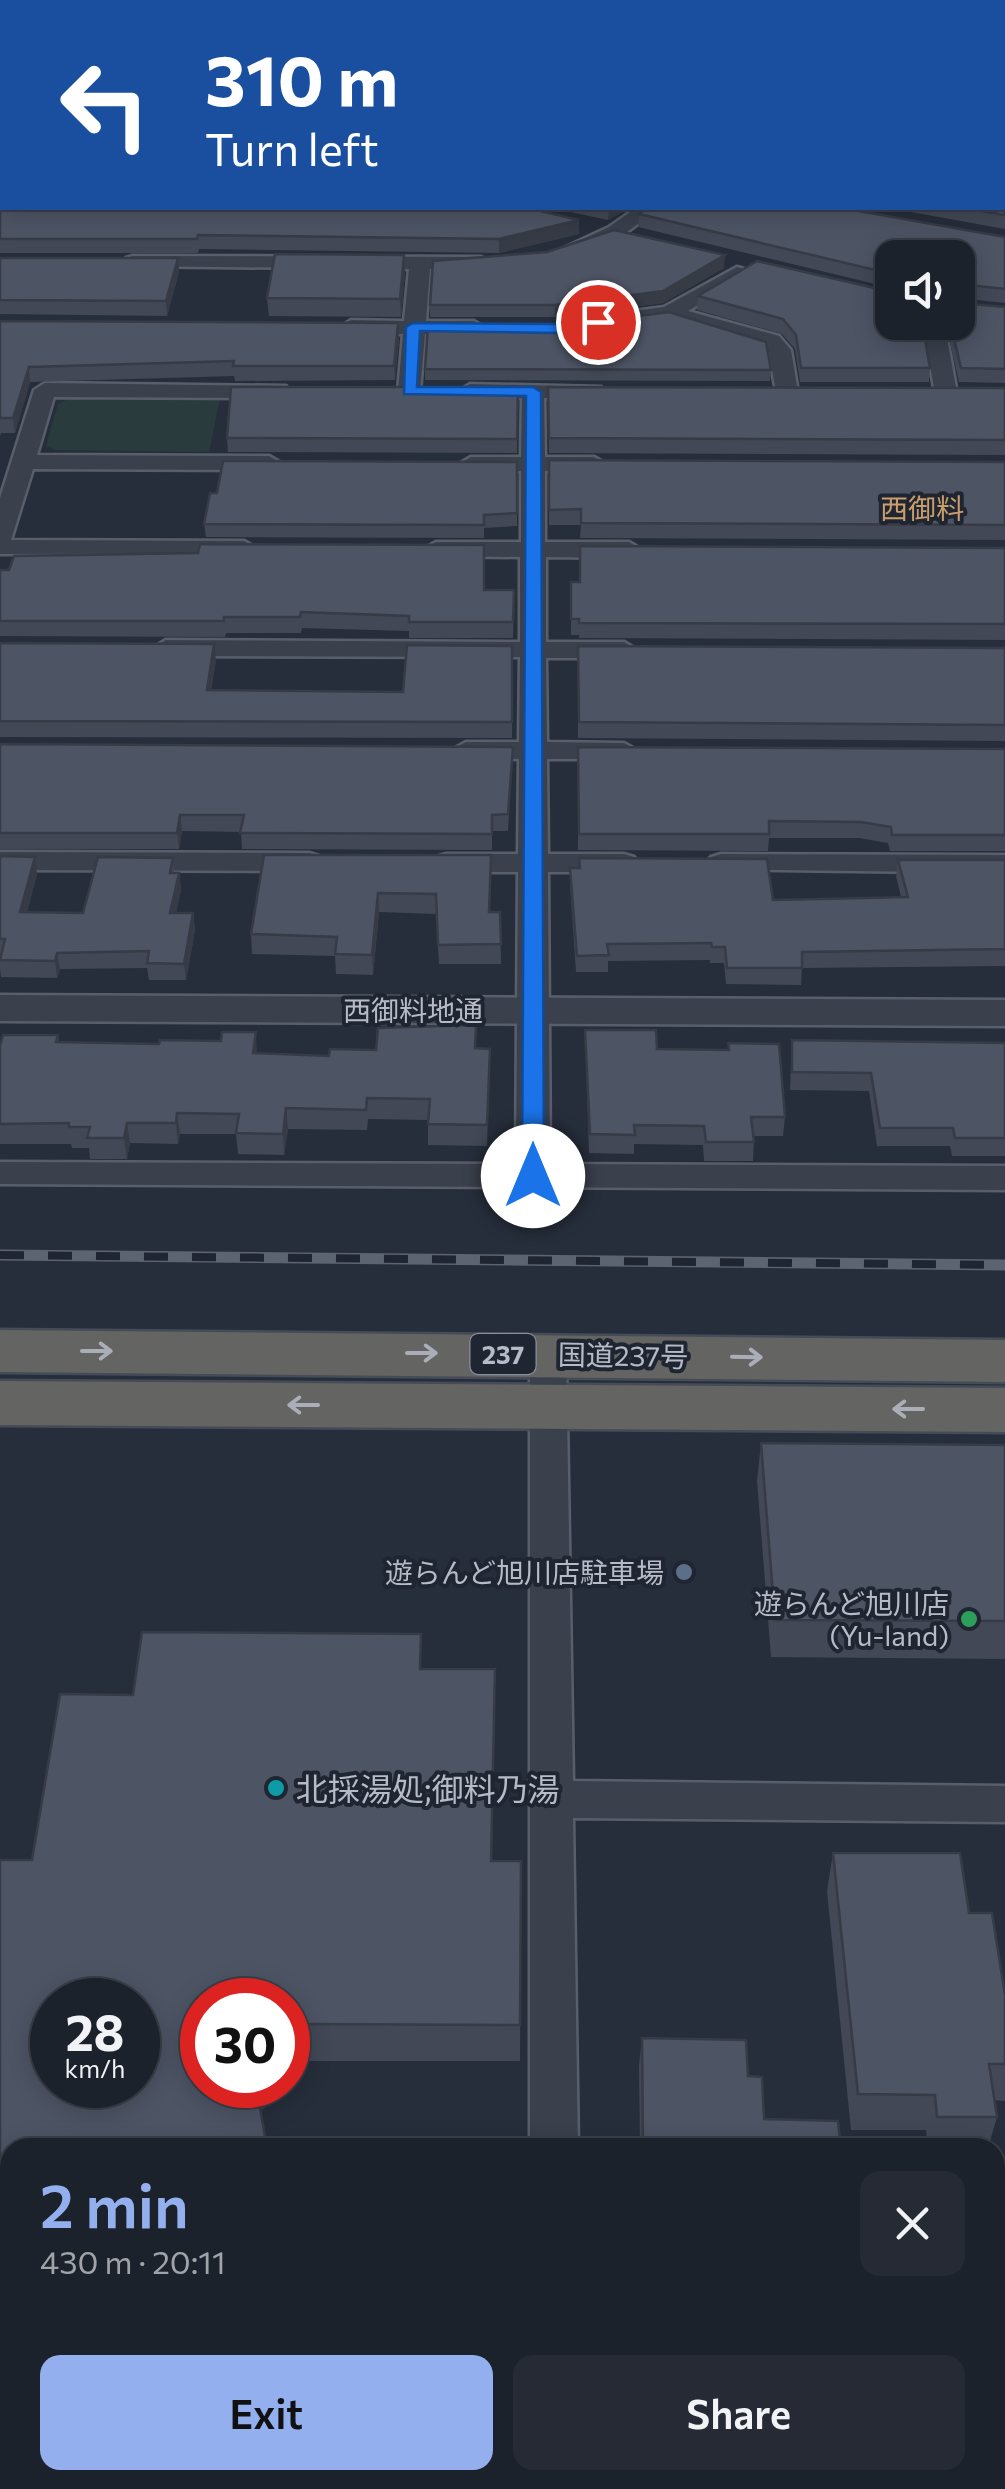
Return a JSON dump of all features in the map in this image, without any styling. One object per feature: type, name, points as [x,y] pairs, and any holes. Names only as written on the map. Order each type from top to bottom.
[{"type":"highway","name":"国道237号","points":[[0,1350],[1005,1410]]},
{"type":"highway","name":"国道237号","points":[[0,1403],[1005,1362]]},
{"type":"street","points":[[546,255],[626,234],[647,210]]},
{"type":"street","points":[[582,223],[626,234]]},
{"type":"street","points":[[670,313],[751,264],[712,255]]},
{"type":"street","points":[[114,262],[499,262]]},
{"type":"street","points":[[420,263],[413,327],[418,391],[611,392]]},
{"type":"street","points":[[598,322],[670,313],[771,341],[780,350],[787,392]]},
{"type":"street","points":[[334,327],[502,328]]},
{"type":"street","points":[[936,340],[946,393]]},
{"type":"street","points":[[0,538],[45,390],[294,390]]},
{"type":"street","points":[[533,392],[533,1176]]},
{"type":"street","points":[[23,462],[298,463]]},
{"type":"street","points":[[455,464],[612,464]]},
{"type":"street","points":[[0,547],[276,548]]},
{"type":"street","points":[[415,549],[651,550]]},
{"type":"street","points":[[138,648],[651,650]]},
{"type":"street","points":[[434,750],[651,751]]},
{"type":"street","points":[[0,861],[336,862]]},
{"type":"street","points":[[414,862],[651,863]]},
{"type":"street","points":[[690,863],[1005,864]]},
{"type":"street","name":"西御料地通","points":[[0,1008],[1005,1012]]},
{"type":"street","points":[[0,1173],[1005,1178]]},
{"type":"street","points":[[547,1380],[554,2138]]},
{"type":"street","points":[[552,1799],[1005,1804]]},
{"type":"shaded area","points":[[70,398],[220,398],[209,452],[55,450],[46,446],[58,404]]},
{"type":"building","points":[[0,210],[536,210],[579,220],[499,239],[198,235],[197,239],[0,239]]},
{"type":"building","points":[[644,210],[853,210],[1005,237],[1005,289],[975,286],[975,240],[875,240],[875,270],[639,214]]},
{"type":"building","points":[[976,210],[1005,210],[1005,215]]},
{"type":"building","points":[[614,230],[725,255],[663,291],[555,305],[430,305],[433,261],[547,252]]},
{"type":"building","points":[[275,254],[404,255],[400,299],[267,298]]},
{"type":"building","points":[[0,258],[178,258],[166,301],[0,300]]},
{"type":"building","points":[[757,261],[875,288],[875,340],[925,340],[930,368],[801,368],[796,335],[783,319],[698,296]]},
{"type":"building","points":[[975,304],[1005,307],[1005,369],[961,368],[954,340],[975,340]]},
{"type":"building","points":[[669,312],[766,342],[771,370],[425,369],[428,326],[556,327]]},
{"type":"building","points":[[0,321],[398,323],[394,366],[233,366],[234,361],[29,367],[13,418],[0,418]]},
{"type":"building","points":[[231,387],[518,387],[517,439],[227,438]]},
{"type":"building","points":[[548,387],[1005,388],[1005,440],[549,438]]},
{"type":"building","points":[[549,460],[1005,462],[1005,525],[581,523],[581,509],[549,510]]},
{"type":"building","points":[[223,461],[517,462],[517,513],[484,515],[484,525],[204,524],[210,493],[217,493]]},
{"type":"building","points":[[200,544],[484,545],[484,590],[514,590],[513,622],[409,622],[409,616],[301,612],[300,617],[224,617],[224,621],[0,621],[0,570],[9,570],[14,556],[198,553]]},
{"type":"building","points":[[580,546],[1005,548],[1005,624],[579,623],[579,619],[571,619],[571,582],[580,582]]},
{"type":"building","points":[[0,643],[214,644],[207,690],[403,692],[407,645],[512,646],[512,722],[0,721]]},
{"type":"building","points":[[578,646],[1005,648],[1005,725],[579,722]]},
{"type":"building","points":[[0,744],[513,747],[508,814],[492,815],[492,834],[240,833],[244,815],[180,815],[177,833],[0,833]]},
{"type":"building","points":[[578,747],[1005,749],[1005,835],[892,835],[891,827],[861,822],[769,821],[769,834],[579,834]]},
{"type":"building","points":[[264,855],[491,855],[489,912],[500,912],[501,944],[438,945],[436,894],[378,893],[372,955],[335,954],[337,937],[251,934]]},
{"type":"building","points":[[0,856],[35,857],[20,912],[83,913],[98,857],[173,858],[170,873],[179,873],[170,913],[193,913],[184,964],[147,963],[149,951],[57,953],[55,961],[0,960],[5,939],[0,939]]},
{"type":"building","points":[[579,858],[767,859],[773,900],[908,897],[898,860],[1005,860],[1005,949],[802,952],[802,968],[727,968],[725,947],[712,947],[711,943],[607,944],[609,955],[577,956],[570,868],[580,868]]},
{"type":"building","points":[[476,1025],[475,1048],[490,1049],[487,1125],[428,1124],[430,1099],[367,1098],[366,1110],[286,1108],[283,1134],[236,1133],[239,1114],[177,1113],[176,1123],[127,1123],[124,1138],[87,1138],[90,1127],[69,1127],[69,1123],[0,1124],[3,1035],[58,1035],[56,1042],[159,1044],[160,1040],[221,1041],[222,1032],[256,1032],[253,1053],[329,1056],[330,1049],[376,1050],[378,1028]]},
{"type":"building","points":[[585,1030],[656,1030],[657,1049],[729,1050],[728,1043],[779,1044],[785,1117],[751,1117],[754,1142],[706,1142],[704,1126],[634,1125],[635,1135],[590,1134]]},
{"type":"building","points":[[792,1040],[1005,1043],[1005,1138],[955,1138],[953,1128],[880,1128],[871,1073],[792,1072]]},
{"type":"building","points":[[761,1443],[1005,1445],[1005,1621],[775,1620]]},
{"type":"building","points":[[142,1632],[421,1634],[420,1669],[495,1669],[491,1861],[521,1861],[520,2025],[310,2024],[310,1978],[180,1978],[180,2108],[260,2108],[265,2138],[0,2138],[0,1860],[32,1860],[60,1694],[133,1695]]},
{"type":"building","points":[[833,1853],[960,1853],[969,1913],[992,1913],[1005,1995],[1005,2064],[989,2064],[997,2117],[937,2117],[935,2095],[858,2094]]},
{"type":"building","points":[[642,2038],[746,2040],[748,2076],[762,2077],[764,2119],[838,2121],[840,2138],[643,2138]]},
{"type":"railway","points":[[0,1255],[1005,1265]]},
{"type":"place","name":"遊らんど旭川店駐車場","points":[[684,1572]]},
{"type":"place","name":"遊らんど旭川店 (Yu-land)","points":[[969,1619]]},
{"type":"place","name":"北採湯処;御料乃湯","points":[[276,1788]]},
{"type":"district","name":"西御料","points":[[922,508]]},
{"type":"route","points":[[533,1176],[533,392],[410,391],[413,327],[555,328],[598,322]]}]
